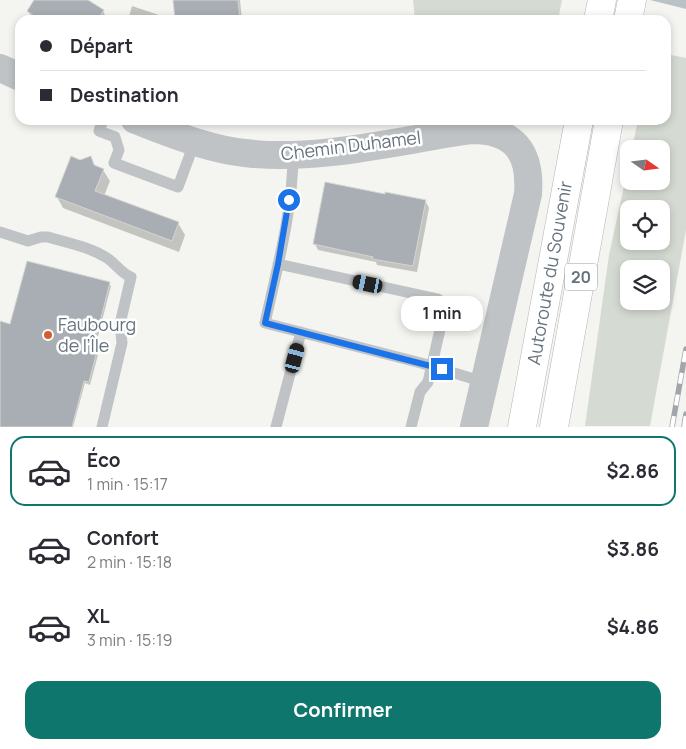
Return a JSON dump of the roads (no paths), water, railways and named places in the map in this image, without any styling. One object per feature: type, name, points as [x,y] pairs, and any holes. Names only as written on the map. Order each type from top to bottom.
[{"type":"highway","name":"Autoroute du Souvenir","points":[[522,426],[578,125]]},
{"type":"highway","name":"Autoroute du Souvenir","points":[[554,426],[608,125]]},
{"type":"highway","points":[[514,426],[531,378]]},
{"type":"street","points":[[0,68],[15,75]]},
{"type":"street","name":"Chemin Duhamel","points":[[149,125],[195,141],[242,153],[293,154],[340,150],[472,130],[485,130],[497,133],[518,146],[528,166],[528,194],[474,426]]},
{"type":"lane","points":[[101,125],[99,132],[115,137],[119,150],[114,163],[178,187],[195,141]]},
{"type":"lane","points":[[293,154],[292,183],[278,264],[265,323],[485,382]]},
{"type":"lane","points":[[0,232],[28,241],[48,237],[95,251],[109,259],[131,277],[120,324],[122,343],[102,426]]},
{"type":"lane","points":[[278,264],[438,299],[444,304],[444,312],[428,382],[420,392],[411,426]]},
{"type":"lane","points":[[276,426],[302,332]]},
{"type":"railway","points":[[672,427],[686,349]]},
{"type":"railway","points":[[684,427],[686,414]]},
{"type":"place","name":"Faubourg de l’Île","points":[[48,335]]}]
